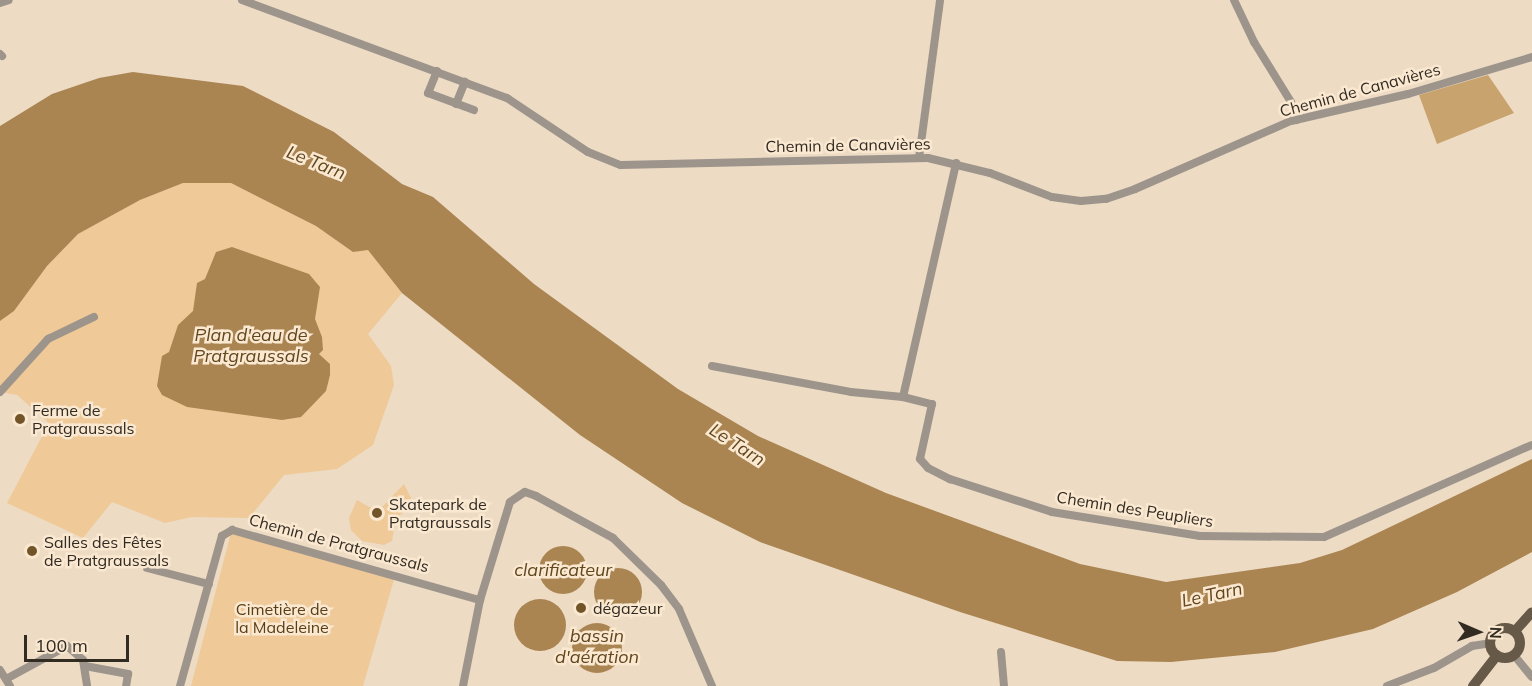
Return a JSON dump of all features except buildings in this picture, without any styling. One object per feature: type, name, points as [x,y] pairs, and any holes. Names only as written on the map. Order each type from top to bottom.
[{"type":"main road","points":[[1515,631],[1521,643],[1514,655],[1506,658],[1497,655],[1490,643],[1497,631],[1515,631],[1532,612]]},
{"type":"main road","points":[[1473,686],[1497,655]]},
{"type":"street","points":[[0,3],[9,0]]},
{"type":"street","name":"Chemin de Canavières","points":[[242,0],[507,98],[588,152],[621,165],[919,158],[956,163],[1052,197],[1100,200],[1135,189],[1297,120],[1408,94],[1532,57]]},
{"type":"street","points":[[919,158],[940,0]]},
{"type":"street","points":[[1234,0],[1254,42],[1291,102],[1297,120]]},
{"type":"street","points":[[437,71],[428,93],[474,110]]},
{"type":"street","points":[[456,104],[465,82]]},
{"type":"street","points":[[903,397],[956,163]]},
{"type":"street","points":[[0,392],[48,339],[94,317]]},
{"type":"street","name":"Chemin des Peupliers","points":[[712,366],[851,392],[903,397],[932,404],[920,459],[928,468],[950,479],[1052,512],[1200,536],[1324,537],[1532,445]]},
{"type":"street","points":[[463,686],[480,600],[510,502],[525,492],[613,538],[660,585],[679,609],[712,686]]},
{"type":"street","name":"Chemin de Pratgraussals","points":[[180,686],[222,536],[232,530],[480,600]]},
{"type":"street","points":[[147,568],[209,584]]},
{"type":"street","points":[[1387,686],[1434,668],[1472,646],[1490,643]]},
{"type":"street","points":[[0,670],[9,682],[67,646],[85,666],[87,686]]},
{"type":"street","points":[[1001,652],[1004,686]]},
{"type":"street","points":[[1514,655],[1532,677]]},
{"type":"street","points":[[85,666],[128,674],[126,686]]},
{"type":"green space","points":[[183,183],[231,183],[316,226],[353,252],[368,249],[402,293],[368,334],[391,366],[394,385],[373,445],[337,469],[284,475],[249,518],[192,517],[165,523],[112,502],[83,538],[7,503],[49,423],[17,395],[0,392],[0,321],[14,311],[47,266],[78,234],[140,200]]},
{"type":"green space","name":"Skatepark de Pratgraussals","points":[[404,484],[412,500],[409,508],[396,518],[392,541],[384,545],[362,541],[351,530],[349,518],[357,500],[369,507],[383,506]]},
{"type":"green space","name":"Cimetière de la Madeleine","points":[[231,533],[395,576],[363,686],[191,686]]},
{"type":"shaded area","points":[[1488,75],[1514,113],[1437,144],[1419,95]]},
{"type":"water","name":"Le Tarn","points":[[133,72],[243,86],[334,132],[402,184],[433,197],[534,284],[678,389],[758,436],[886,493],[1080,564],[1166,582],[1300,563],[1342,550],[1532,459],[1532,552],[1457,592],[1373,629],[1275,652],[1171,662],[1117,661],[960,612],[760,542],[682,503],[580,435],[402,293],[368,250],[353,252],[316,226],[231,183],[183,183],[140,200],[78,234],[47,266],[14,311],[0,321],[0,126],[52,94],[99,78]]},
{"type":"water","name":"Plan d'eau de Pratgraussals","points":[[232,247],[309,274],[320,287],[315,319],[322,337],[323,350],[319,354],[330,364],[330,375],[326,391],[301,417],[282,420],[187,407],[162,395],[157,386],[162,356],[169,352],[178,325],[193,311],[197,283],[205,279],[216,252]]},
{"type":"water","name":"clarificateur","points":[[558,546],[568,546],[580,553],[587,565],[587,575],[580,587],[568,594],[558,594],[543,583],[539,575],[539,565],[550,550]]},
{"type":"water","name":"clarificateur","points":[[613,568],[623,568],[638,578],[642,592],[641,601],[632,612],[623,616],[613,616],[598,606],[594,597],[594,587],[604,572]]},
{"type":"water","name":"bassin d'aération","points":[[535,599],[545,599],[559,606],[566,625],[559,644],[545,651],[535,651],[525,647],[518,640],[514,630],[514,620],[518,610],[525,603]]},
{"type":"water","name":"bassin d'aération","points":[[592,623],[602,623],[615,630],[622,643],[622,653],[615,666],[602,673],[592,673],[583,669],[576,662],[572,653],[572,643],[576,634],[583,627]]},
{"type":"place","name":"Ferme de Pratgraussals","points":[[20,419]]},
{"type":"place","name":"Skatepark de Pratgraussals","points":[[377,513]]},
{"type":"place","name":"Salles des Fêtes de Pratgraussals","points":[[32,551]]},
{"type":"place","name":"dégazeur","points":[[581,608]]}]
